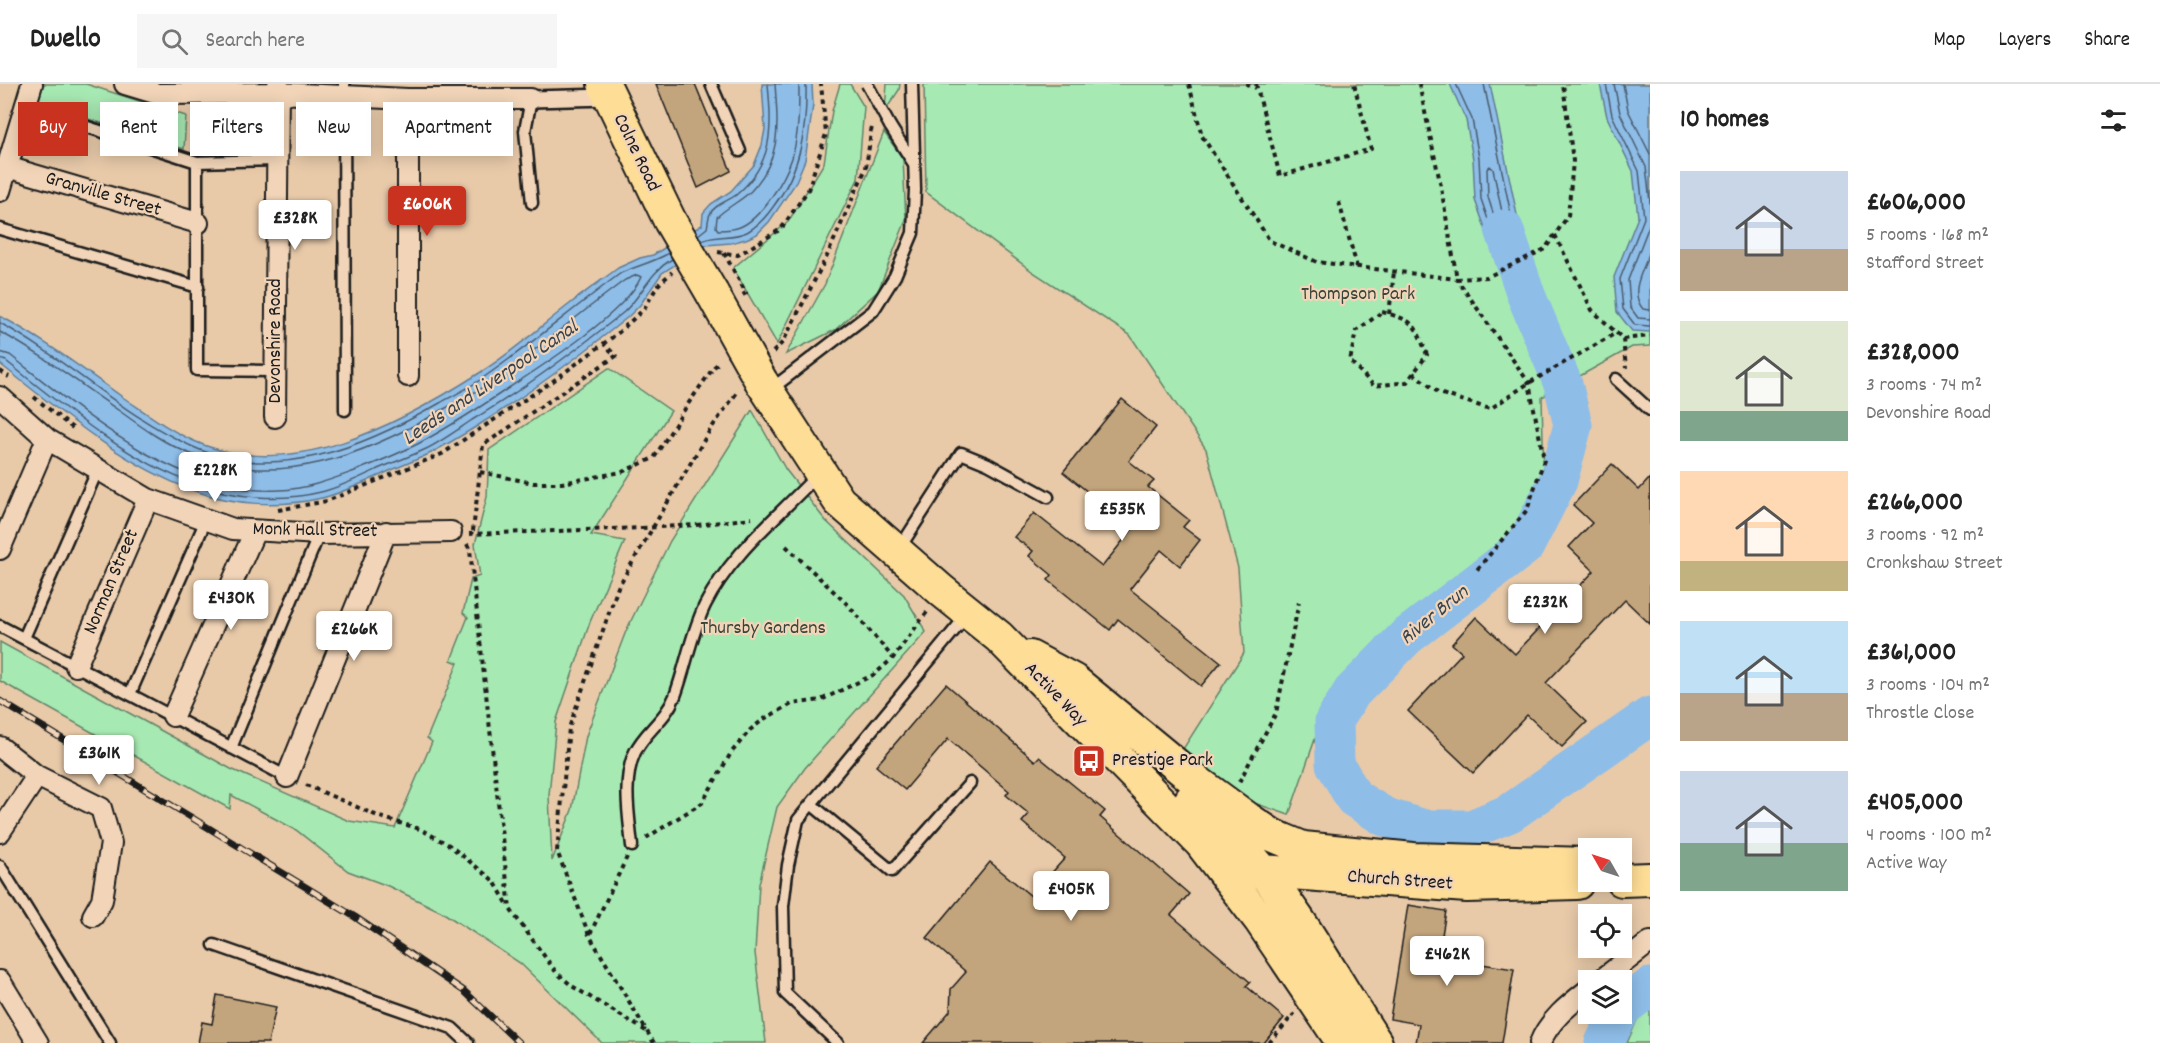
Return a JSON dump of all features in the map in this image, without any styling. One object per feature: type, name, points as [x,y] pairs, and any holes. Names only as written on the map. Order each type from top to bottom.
[{"type":"main road","name":"Colne Road","points":[[607,90],[670,221],[756,373],[839,501],[942,591],[999,637]]},
{"type":"main road","name":"Active Way","points":[[999,637],[1073,680],[1227,804]]},
{"type":"main road","name":"Active Way","points":[[999,637],[1214,859],[1260,920],[1343,1043]]},
{"type":"main road","name":"Active Way","points":[[1037,660],[1220,826],[1264,873],[1292,912],[1376,1043]]},
{"type":"main road","name":"Church Street","points":[[1227,804],[1272,836],[1303,848],[1413,859],[1578,864]]},
{"type":"main road","points":[[1260,920],[1258,891],[1264,873],[1272,863],[1303,848]]},
{"type":"main road","name":"Church Street","points":[[1214,859],[1231,866],[1264,873],[1386,879],[1467,886],[1578,882]]},
{"type":"main road","points":[[1632,866],[1650,866]]},
{"type":"main road","points":[[1632,880],[1650,879]]},
{"type":"street","points":[[27,102],[32,84]]},
{"type":"street","points":[[125,84],[158,94],[199,89],[278,88],[344,90],[408,99],[531,99],[607,90]]},
{"type":"street","name":"Devonshire Road","points":[[275,417],[278,88]]},
{"type":"street","points":[[408,99],[408,376]]},
{"type":"street","points":[[0,191],[18,130]]},
{"type":"street","name":"Granville Street","points":[[7,167],[198,223]]},
{"type":"street","name":"Monk Hall Street","points":[[0,398],[47,439],[148,499],[232,529],[319,534],[386,532],[460,536]]},
{"type":"street","points":[[0,549],[47,439]]},
{"type":"street","name":"Norman Street","points":[[76,666],[148,499]]},
{"type":"street","points":[[172,716],[255,531]]},
{"type":"street","points":[[287,777],[386,532]]},
{"type":"street","points":[[0,747],[37,776],[101,808],[111,843],[102,900],[93,916]]},
{"type":"street","points":[[0,832],[37,776]]},
{"type":"street","points":[[1614,970],[1650,942]]},
{"type":"street","points":[[0,981],[38,1043]]},
{"type":"street","points":[[1540,1043],[1564,1008],[1578,998]]},
{"type":"lane","points":[[711,84],[740,151]]},
{"type":"lane","points":[[867,84],[915,165]]},
{"type":"lane","points":[[756,373],[873,311],[896,276],[913,233],[915,165],[912,84]]},
{"type":"lane","points":[[344,90],[345,410]]},
{"type":"lane","points":[[531,99],[525,131],[532,203]]},
{"type":"lane","points":[[88,127],[197,162],[277,160]]},
{"type":"lane","points":[[197,162],[197,370],[276,371]]},
{"type":"lane","points":[[0,229],[198,287]]},
{"type":"lane","points":[[1616,379],[1650,410]]},
{"type":"lane","points":[[897,551],[960,453],[988,464],[1048,497]]},
{"type":"lane","points":[[24,638],[98,469]]},
{"type":"lane","points":[[632,846],[626,791],[634,752],[664,718],[675,697],[694,630],[719,581],[751,541],[820,472]]},
{"type":"lane","points":[[130,694],[206,520]]},
{"type":"lane","points":[[231,748],[319,534]]},
{"type":"lane","points":[[838,1043],[785,993],[783,906],[788,865],[798,820],[970,612]]},
{"type":"lane","points":[[0,626],[287,777]]},
{"type":"lane","points":[[811,804],[892,871],[970,783]]},
{"type":"lane","points":[[0,866],[110,1043]]},
{"type":"lane","points":[[214,945],[452,1029],[468,1043]]},
{"type":"path","points":[[714,252],[738,255],[781,229],[808,190],[826,134],[821,84]]},
{"type":"path","points":[[1189,84],[1202,136],[1270,241],[1317,262],[1457,279],[1487,277],[1545,249],[1568,216],[1574,161],[1563,84]]},
{"type":"path","points":[[1246,84],[1256,86],[1280,176],[1371,149],[1354,84]]},
{"type":"path","points":[[1419,84],[1440,182],[1457,279],[1529,383],[1544,460],[1527,510],[1475,572]]},
{"type":"path","points":[[654,1043],[589,935],[556,851],[569,728],[618,587],[710,430],[783,342],[827,256],[866,168],[875,101]]},
{"type":"path","points":[[1339,202],[1358,267]]},
{"type":"path","points":[[1555,235],[1592,310],[1615,334],[1623,339],[1650,336]]},
{"type":"path","points":[[269,512],[327,501],[441,454],[553,381],[604,344],[644,309],[658,285],[678,268]]},
{"type":"path","points":[[1389,314],[1394,272]]},
{"type":"path","points":[[1383,312],[1389,314],[1399,316],[1416,326],[1427,354],[1407,381],[1374,386],[1350,361],[1356,331],[1383,312]]},
{"type":"path","points":[[1413,373],[1439,393],[1490,409],[1529,383],[1615,334]]},
{"type":"path","points":[[472,535],[483,445],[616,356],[604,344]]},
{"type":"path","points":[[480,472],[533,483],[562,483],[594,479],[622,472],[654,458],[714,367],[756,373]]},
{"type":"path","points":[[0,371],[18,384]]},
{"type":"path","points":[[27,392],[81,435]]},
{"type":"path","points":[[460,536],[697,525],[746,520],[789,505]]},
{"type":"path","points":[[460,536],[470,550],[510,909]]},
{"type":"path","points":[[786,546],[848,605],[893,658]]},
{"type":"path","points":[[589,935],[632,846],[702,803],[731,753],[750,730],[764,719],[792,704],[821,700],[875,674],[893,658],[942,591]]},
{"type":"path","points":[[1227,804],[1276,713],[1299,602]]},
{"type":"path","points":[[287,777],[380,817],[420,829],[449,845],[494,881],[510,909],[556,972],[572,986],[646,1031]]},
{"type":"path","points":[[1269,1043],[1293,1015],[1288,1006]]},
{"type":"green space","points":[[43,84],[86,84],[142,102],[100,102],[100,123],[88,119],[88,102],[37,102]]},
{"type":"green space","points":[[840,84],[850,84],[864,107],[858,179],[777,344],[733,268],[788,222],[824,163],[832,111]]},
{"type":"green space","points":[[887,84],[900,84],[899,90],[885,111]]},
{"type":"green space","name":"Thompson Park","points":[[924,84],[1650,84],[1650,346],[1632,347],[1542,397],[1544,482],[1499,552],[1380,649],[1325,710],[1289,815],[1234,796],[1183,749],[1244,653],[1238,568],[1206,449],[1130,335],[1033,272],[926,192]]},
{"type":"green space","points":[[178,113],[186,116],[184,149],[178,147]]},
{"type":"green space","points":[[884,132],[903,159],[906,220],[878,291],[835,330],[786,354],[825,284]]},
{"type":"green space","name":"Thursby Gardens","points":[[609,368],[671,411],[591,535],[625,541],[590,622],[556,722],[549,795],[552,861],[572,810],[586,736],[626,631],[670,541],[752,410],[786,470],[825,520],[904,595],[926,632],[805,768],[777,807],[759,884],[755,953],[766,1043],[602,1043],[520,963],[442,912],[388,886],[348,871],[296,830],[231,795],[230,809],[0,681],[0,642],[231,769],[349,821],[395,828],[432,742],[427,738],[458,663],[451,660],[468,617],[463,613],[471,579],[480,576],[475,544],[487,497],[489,450]]},
{"type":"green space","points":[[1650,1008],[1650,1043],[1627,1043],[1637,1020]]},
{"type":"water","name":"Leeds and Liverpool Canal","points":[[762,84],[812,84],[813,105],[805,160],[795,184],[769,222],[757,234],[731,243],[706,245],[662,273],[640,305],[628,317],[557,372],[508,406],[431,453],[337,493],[306,501],[273,504],[240,502],[192,490],[140,466],[115,451],[0,364],[0,316],[47,344],[156,420],[194,441],[231,453],[268,456],[306,452],[343,442],[380,428],[449,392],[504,356],[618,268],[653,255],[702,225],[703,213],[711,204],[731,191],[754,165],[762,145],[765,129]]},
{"type":"water","points":[[1450,84],[1490,84],[1529,273],[1506,286],[1475,200],[1473,159],[1466,120]]},
{"type":"water","points":[[1600,84],[1650,84],[1650,332],[1632,331],[1617,312],[1614,277],[1638,217],[1633,171],[1607,117]]},
{"type":"building","points":[[656,84],[695,84],[731,171],[698,188]]},
{"type":"building","points":[[1122,399],[1156,427],[1129,461],[1154,481],[1148,487],[1189,520],[1183,527],[1200,540],[1180,566],[1161,550],[1130,589],[1221,662],[1201,686],[1118,619],[1110,630],[1048,580],[1052,575],[1029,556],[1033,551],[1014,537],[1034,513],[1102,567],[1133,528],[1063,472]]},
{"type":"building","points":[[1612,464],[1639,490],[1650,478],[1650,624],[1625,600],[1546,683],[1587,722],[1562,747],[1527,715],[1473,773],[1408,711],[1462,653],[1452,644],[1476,617],[1515,654],[1594,571],[1569,547],[1592,523],[1573,505]]},
{"type":"building","points":[[946,684],[1035,761],[1039,757],[1105,811],[1100,817],[1189,894],[1171,915],[1250,982],[1246,986],[1284,1018],[1264,1043],[923,1043],[950,1011],[951,989],[966,972],[927,938],[990,862],[1031,896],[1065,858],[1022,822],[1029,814],[1006,795],[1009,791],[948,739],[905,790],[876,766]]},
{"type":"building","points":[[1408,905],[1446,911],[1442,935],[1447,936],[1444,958],[1514,969],[1502,1043],[1416,1043],[1419,1024],[1390,1019]]},
{"type":"building","points":[[217,995],[276,1007],[268,1043],[198,1043],[202,1022],[212,1024]]},
{"type":"waterway","name":"River Brun","points":[[1504,229],[1526,295],[1563,384],[1573,425],[1558,481],[1525,546],[1406,637],[1352,692],[1334,721],[1335,764],[1354,798],[1385,817],[1424,829],[1471,829],[1510,813],[1650,716]]},
{"type":"waterway","name":"River Brun","points":[[1632,1000],[1650,987]]},
{"type":"waterway","name":"River Brun","points":[[1604,1043],[1614,1024]]},
{"type":"railway","points":[[0,701],[355,917],[464,991],[519,1043]]},
{"type":"place","name":"Prestige Park","points":[[1089,761]]}]
